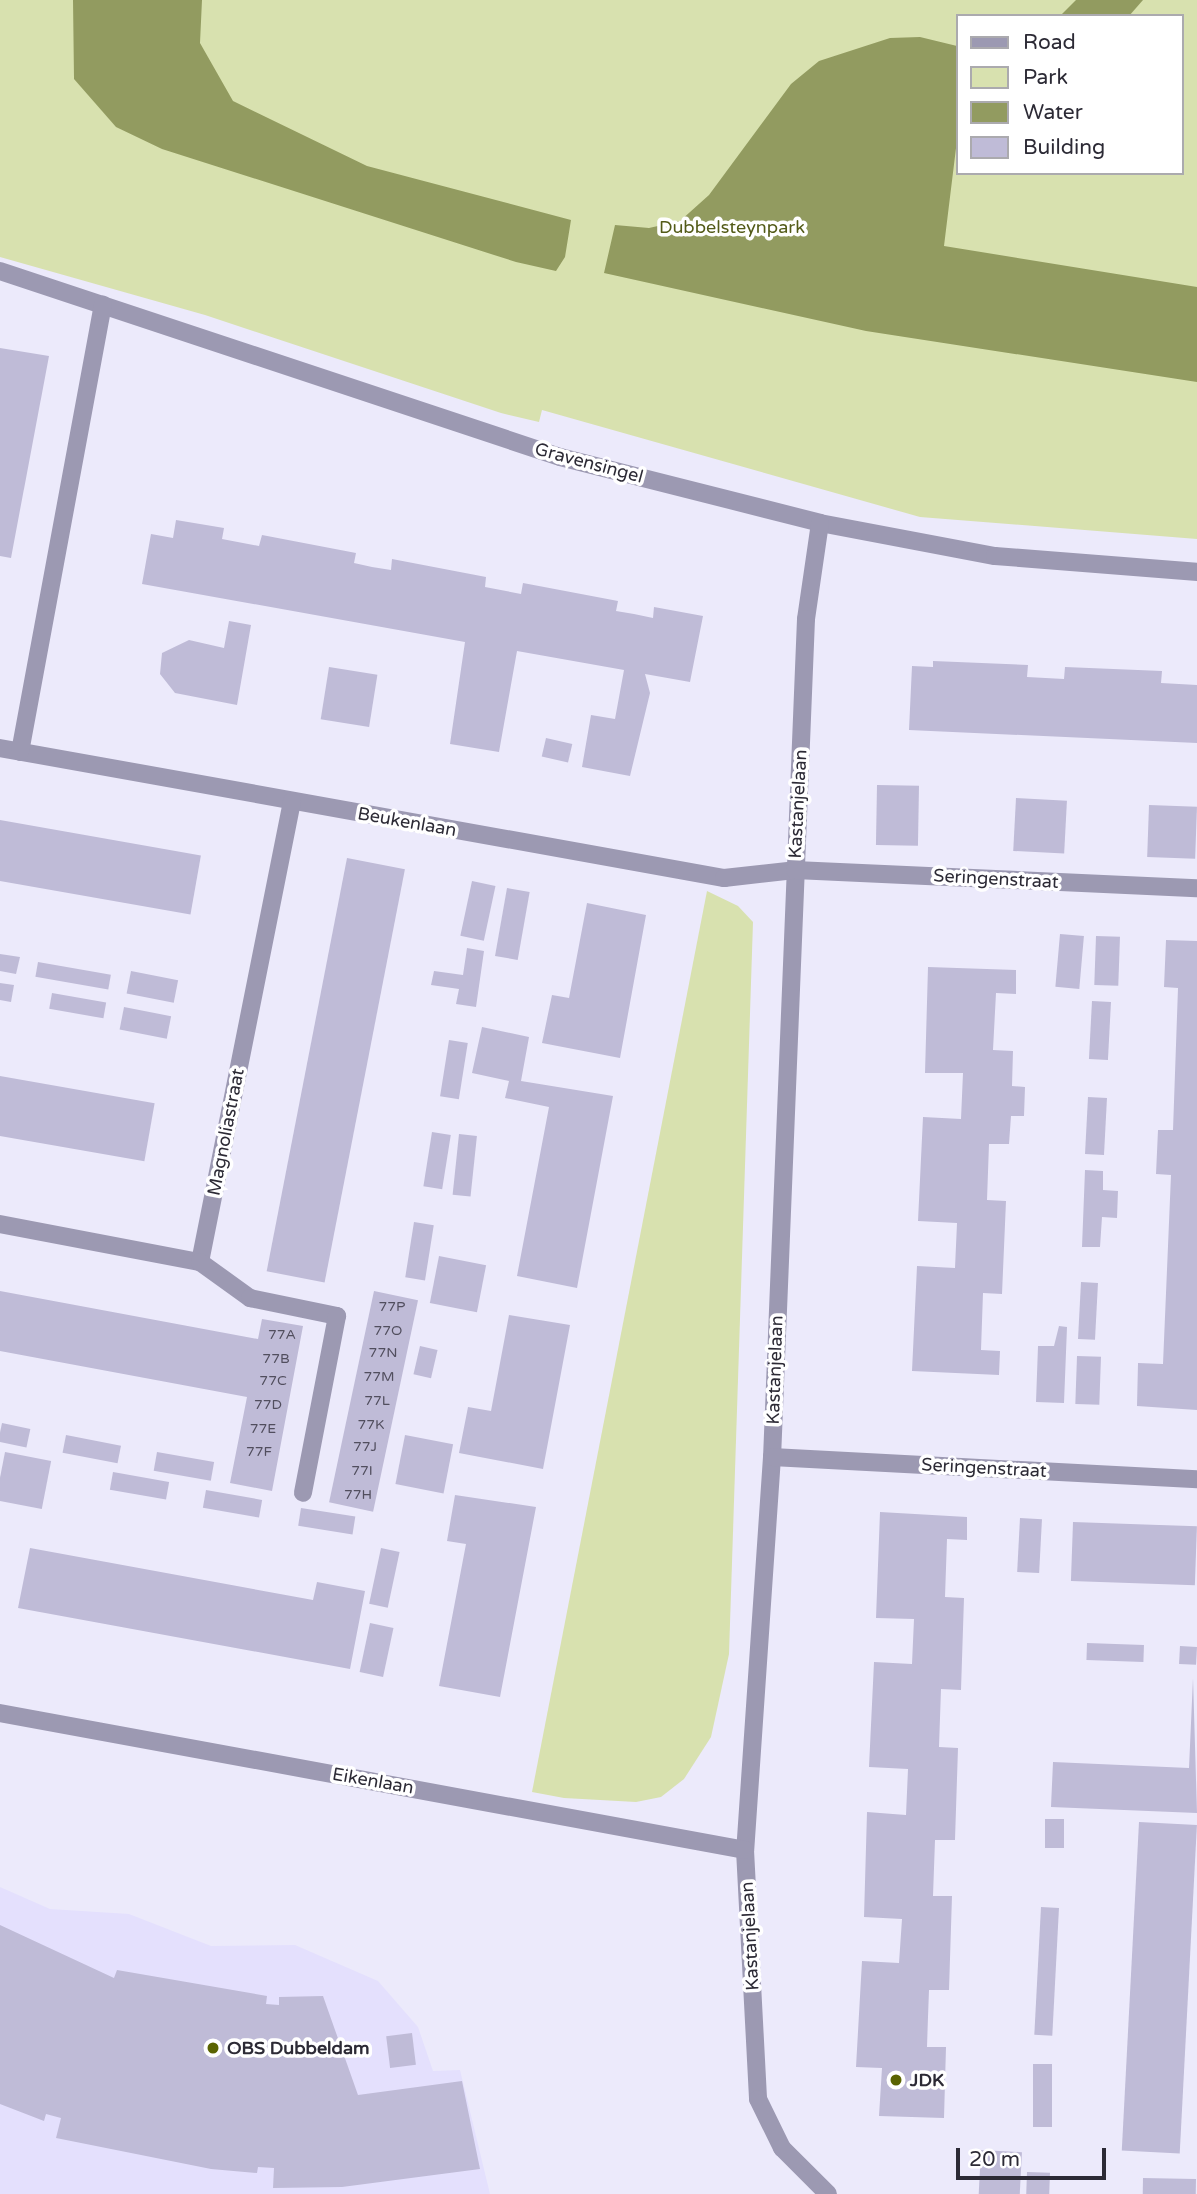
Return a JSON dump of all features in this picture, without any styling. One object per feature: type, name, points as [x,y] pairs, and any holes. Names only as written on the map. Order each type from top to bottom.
[{"type":"street","name":"Gravensingel","points":[[0,271],[560,457],[820,523],[995,556],[1197,572]]},
{"type":"street","points":[[20,752],[103,305]]},
{"type":"street","name":"Kastanjelaan","points":[[820,523],[806,619],[772,1457],[745,1850],[758,2099],[782,2148],[828,2194]]},
{"type":"street","name":"Beukenlaan","points":[[0,748],[724,878],[795,870]]},
{"type":"street","name":"Magnoliastraat","points":[[200,1262],[292,801]]},
{"type":"street","name":"Seringenstraat","points":[[795,870],[1197,888]]},
{"type":"street","points":[[0,1224],[200,1262],[250,1298],[337,1316],[303,1493]]},
{"type":"street","name":"Seringenstraat","points":[[772,1457],[1197,1479]]},
{"type":"street","name":"Eikenlaan","points":[[0,1713],[745,1850]]},
{"type":"shaded area","name":"OBS Dubbeldam","points":[[0,1887],[50,1909],[129,1914],[211,1946],[295,1945],[378,1981],[418,2027],[433,2071],[460,2070],[490,2194],[0,2194]]},
{"type":"green space","name":"Dubbelsteynpark","points":[[0,0],[1197,0],[1197,539],[920,517],[542,410],[539,422],[501,413],[205,315],[0,257]]},
{"type":"green space","points":[[707,891],[738,906],[753,922],[729,1654],[711,1737],[684,1779],[661,1797],[636,1802],[564,1798],[532,1792]]},
{"type":"water","points":[[73,0],[202,0],[200,43],[233,101],[367,166],[571,220],[565,257],[556,271],[516,262],[162,149],[116,127],[74,79]]},
{"type":"water","points":[[1076,0],[1143,0],[1131,14],[1062,14]]},
{"type":"water","points":[[920,37],[956,46],[956,148],[944,246],[1197,287],[1197,382],[866,331],[604,273],[615,225],[649,228],[680,221],[709,195],[791,84],[819,61],[890,38]]},
{"type":"building","points":[[0,348],[49,356],[11,558],[0,556]]},
{"type":"building","points":[[176,520],[224,528],[222,539],[259,546],[262,535],[356,553],[354,563],[372,567],[391,570],[392,559],[486,577],[485,587],[521,594],[523,583],[618,601],[616,611],[653,618],[654,607],[703,616],[690,682],[645,674],[650,693],[630,776],[582,767],[591,715],[615,719],[624,670],[517,651],[499,752],[450,744],[465,642],[142,584],[151,534],[173,538]]},
{"type":"building","points":[[229,621],[251,625],[237,705],[175,693],[160,674],[162,653],[189,640],[224,648]]},
{"type":"building","points":[[933,661],[1028,665],[1027,677],[1064,679],[1065,667],[1162,671],[1161,683],[1197,685],[1197,743],[909,730],[912,666],[933,667]]},
{"type":"building","points":[[329,667],[377,675],[369,727],[321,719]]},
{"type":"building","points":[[546,738],[572,744],[568,763],[542,757]]},
{"type":"building","points":[[877,785],[919,786],[918,846],[876,845]]},
{"type":"building","points":[[1016,798],[1067,801],[1064,854],[1013,851]]},
{"type":"building","points":[[1149,805],[1197,807],[1195,859],[1147,857]]},
{"type":"building","points":[[0,820],[201,855],[190,915],[0,881]]},
{"type":"building","points":[[347,858],[405,869],[325,1283],[267,1271]]},
{"type":"building","points":[[472,881],[495,886],[484,941],[460,936]]},
{"type":"building","points":[[507,888],[530,892],[518,960],[495,956]]},
{"type":"building","points":[[587,903],[646,915],[620,1058],[542,1043],[552,995],[569,998]]},
{"type":"building","points":[[1060,934],[1084,936],[1079,989],[1055,987]]},
{"type":"building","points":[[1096,936],[1120,937],[1118,986],[1094,985]]},
{"type":"building","points":[[1166,940],[1197,941],[1197,1410],[1137,1406],[1138,1363],[1163,1364],[1171,1175],[1156,1174],[1158,1130],[1173,1130],[1178,988],[1164,987]]},
{"type":"building","points":[[467,948],[484,951],[476,1007],[456,1004],[459,989],[431,985],[434,971],[463,975]]},
{"type":"building","points":[[0,954],[20,957],[16,974],[0,971]]},
{"type":"building","points":[[38,962],[111,975],[108,990],[35,977]]},
{"type":"building","points":[[928,967],[1016,970],[1016,994],[996,993],[993,1050],[1013,1051],[1012,1086],[1025,1087],[1024,1116],[1011,1116],[1009,1144],[989,1144],[987,1200],[1006,1201],[1002,1294],[983,1293],[981,1350],[1000,1351],[999,1375],[912,1371],[917,1266],[955,1268],[957,1223],[918,1221],[923,1117],[961,1119],[963,1073],[925,1073]]},
{"type":"building","points":[[131,971],[178,980],[174,1003],[127,994]]},
{"type":"building","points":[[0,983],[14,985],[11,1002],[0,1000]]},
{"type":"building","points":[[52,993],[106,1003],[103,1018],[49,1009]]},
{"type":"building","points":[[1092,1001],[1111,1002],[1108,1060],[1089,1059]]},
{"type":"building","points":[[124,1007],[171,1016],[167,1039],[120,1030]]},
{"type":"building","points":[[482,1027],[529,1037],[521,1081],[613,1096],[577,1288],[517,1276],[549,1107],[505,1098],[509,1081],[472,1073]]},
{"type":"building","points":[[449,1040],[468,1043],[459,1099],[440,1096]]},
{"type":"building","points":[[0,1076],[155,1103],[144,1161],[0,1136]]},
{"type":"building","points":[[1088,1097],[1107,1098],[1104,1155],[1085,1154]]},
{"type":"building","points":[[432,1132],[451,1135],[442,1189],[423,1186]]},
{"type":"building","points":[[459,1134],[477,1136],[471,1197],[453,1195]]},
{"type":"building","points":[[1085,1170],[1103,1171],[1103,1190],[1118,1191],[1117,1218],[1102,1217],[1100,1247],[1082,1247]]},
{"type":"building","points":[[414,1222],[434,1225],[425,1280],[405,1277]]},
{"type":"building","points":[[439,1256],[486,1265],[477,1312],[430,1303]]},
{"type":"building","points":[[1081,1282],[1098,1283],[1095,1340],[1078,1339]]},
{"type":"building","points":[[0,1291],[258,1339],[262,1319],[303,1326],[272,1491],[230,1483],[247,1397],[0,1351]]},
{"type":"building","points":[[374,1291],[418,1300],[373,1512],[329,1502]]},
{"type":"building","points":[[509,1315],[570,1325],[543,1469],[459,1453],[468,1407],[491,1411]]},
{"type":"building","points":[[1059,1326],[1067,1327],[1064,1403],[1036,1402],[1038,1346],[1054,1346]]},
{"type":"building","points":[[420,1346],[438,1350],[431,1378],[413,1374]]},
{"type":"building","points":[[1077,1356],[1101,1357],[1099,1405],[1075,1404]]},
{"type":"building","points":[[2,1423],[30,1429],[26,1448],[0,1442]]},
{"type":"building","points":[[66,1435],[121,1446],[118,1463],[63,1453]]},
{"type":"building","points":[[405,1435],[453,1444],[444,1493],[395,1484]]},
{"type":"building","points":[[5,1452],[51,1461],[42,1509],[0,1501],[0,1478]]},
{"type":"building","points":[[157,1452],[214,1462],[211,1481],[154,1471]]},
{"type":"building","points":[[113,1472],[169,1482],[166,1500],[110,1490]]},
{"type":"building","points":[[206,1490],[262,1500],[259,1518],[203,1508]]},
{"type":"building","points":[[455,1495],[536,1507],[500,1697],[439,1686],[466,1544],[447,1541]]},
{"type":"building","points":[[301,1508],[355,1517],[353,1534],[298,1526]]},
{"type":"building","points":[[880,1512],[967,1517],[967,1540],[947,1539],[945,1597],[964,1598],[961,1690],[941,1689],[939,1747],[958,1748],[955,1840],[935,1840],[933,1896],[952,1896],[949,1990],[929,1990],[927,2047],[946,2047],[944,2118],[879,2116],[882,2068],[856,2067],[862,1961],[899,1963],[902,1919],[864,1917],[867,1812],[906,1815],[908,1769],[869,1767],[874,1662],[912,1664],[914,1619],[876,1618]]},
{"type":"building","points":[[1020,1518],[1042,1519],[1039,1573],[1017,1572]]},
{"type":"building","points":[[1073,1522],[1197,1526],[1195,1585],[1071,1581]]},
{"type":"building","points":[[30,1548],[313,1600],[317,1582],[365,1591],[350,1669],[18,1608]]},
{"type":"building","points":[[381,1548],[400,1552],[388,1608],[369,1604]]},
{"type":"building","points":[[370,1623],[393,1628],[383,1677],[360,1672]]},
{"type":"building","points":[[1087,1643],[1144,1645],[1143,1662],[1086,1660]]},
{"type":"building","points":[[1180,1646],[1197,1647],[1196,1665],[1179,1664]]},
{"type":"building","points":[[1193,1678],[1197,1813],[1051,1807],[1053,1762],[1189,1768]]},
{"type":"building","points":[[1045,1819],[1064,1819],[1064,1848],[1045,1848]]},
{"type":"building","points":[[1139,1822],[1197,1825],[1180,2154],[1122,2151]]},
{"type":"building","points":[[1041,1907],[1059,1908],[1052,2036],[1034,2035]]},
{"type":"building","name":"OBS Dubbeldam","points":[[0,1925],[114,1978],[117,1970],[267,1996],[266,2004],[279,2005],[279,1997],[323,1996],[358,2095],[462,2081],[480,2169],[342,2187],[273,2188],[274,2168],[258,2167],[257,2173],[211,2169],[56,2138],[61,2118],[46,2114],[44,2121],[0,2104]]},
{"type":"building","points":[[412,2033],[416,2065],[390,2068],[386,2036]]},
{"type":"building","points":[[1033,2064],[1052,2064],[1052,2127],[1033,2127]]},
{"type":"building","points":[[981,2150],[1022,2152],[1020,2194],[979,2194]]},
{"type":"building","points":[[1027,2172],[1050,2173],[1049,2194],[1026,2194]]},
{"type":"building","points":[[1143,2178],[1196,2179],[1196,2194],[1143,2194]]},
{"type":"place","name":"OBS Dubbeldam","points":[[213,2048]]},
{"type":"place","name":"JDK","points":[[896,2080]]}]
